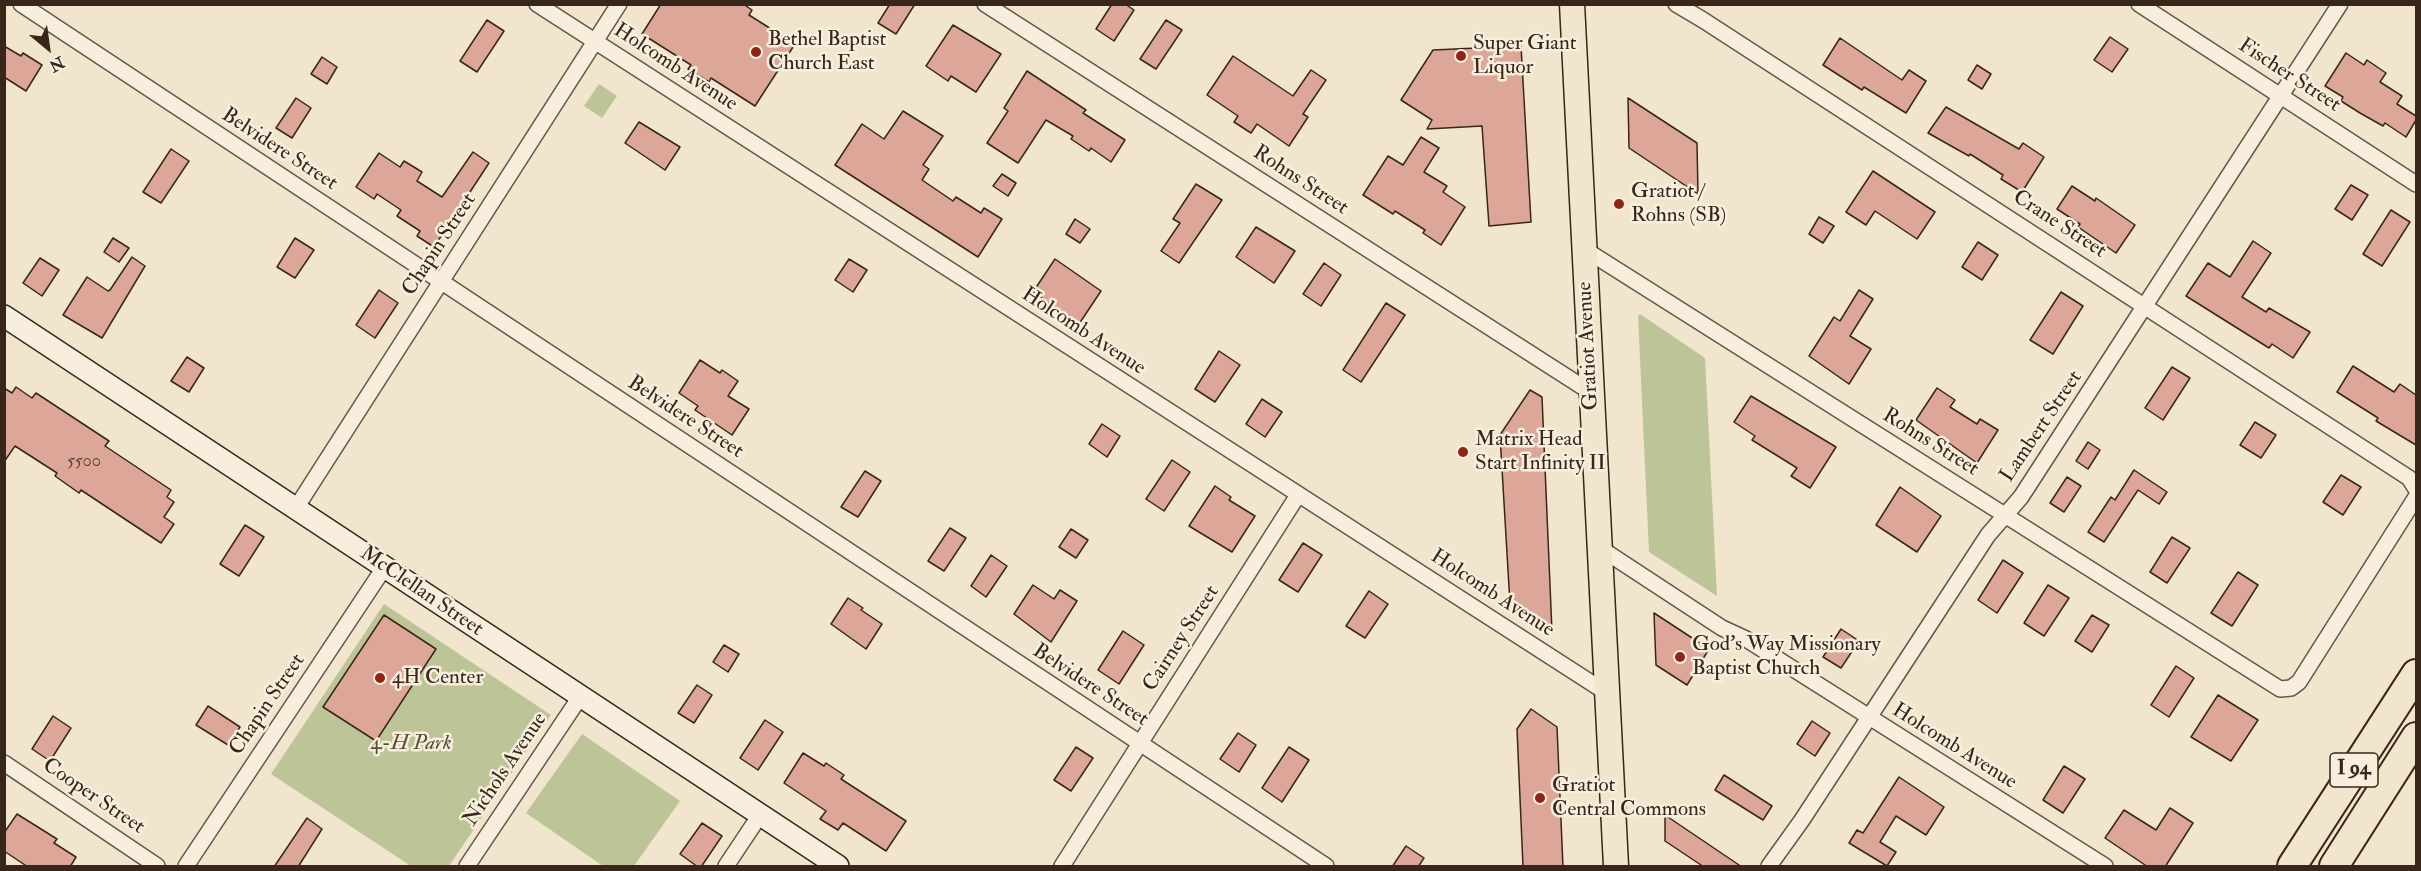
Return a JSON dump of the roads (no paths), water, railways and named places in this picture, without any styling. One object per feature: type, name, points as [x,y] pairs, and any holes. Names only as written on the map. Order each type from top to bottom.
[{"type":"highway","name":"I 94","points":[[2292,867],[2416,674]]},
{"type":"highway","name":"I 94","points":[[2334,867],[2416,737]]},
{"type":"main road","name":"Gratiot Avenue","points":[[1572,4],[1616,867]]},
{"type":"street","name":"Belvidere Street","points":[[21,4],[1326,867]]},
{"type":"street","name":"Holcomb Avenue","points":[[537,4],[1607,693]]},
{"type":"street","name":"Chapin Street","points":[[296,508],[619,4]]},
{"type":"street","name":"Rohns Street","points":[[985,4],[1592,393]]},
{"type":"street","name":"Crane Street","points":[[1676,4],[2147,306],[2399,471],[2409,478],[2416,491]]},
{"type":"street","name":"Fischer Street","points":[[2139,4],[2416,184]]},
{"type":"street","name":"Lambert Street","points":[[1769,867],[1988,535],[2021,497],[2147,306],[2340,4]]},
{"type":"street","name":"Rohns Street","points":[[1584,249],[2273,686],[2286,689],[2299,682],[2416,491]]},
{"type":"street","name":"McClellan Street","points":[[4,316],[838,867]]},
{"type":"street","name":"Cairney Street","points":[[1062,867],[1298,495]]},
{"type":"street","name":"Holcomb Avenue","points":[[1600,548],[1722,628],[1746,639],[2105,867]]},
{"type":"street","name":"Chapin Street","points":[[186,867],[384,567]]},
{"type":"street","name":"Nichols Avenue","points":[[467,867],[580,697]]},
{"type":"street","name":"Cooper Street","points":[[4,762],[157,867]]},
{"type":"street","points":[[726,867],[760,815]]},
{"type":"place","name":"Bethel Baptist Church East","points":[[756,52]]},
{"type":"place","name":"Super Giant Liquor","points":[[1461,56]]},
{"type":"place","name":"Gratiot / Rohns (SB)","points":[[1619,204]]},
{"type":"place","name":"Matrix Head Start Infinity II","points":[[1463,452]]},
{"type":"place","name":"God's Way Missionary Baptist Church","points":[[1680,657]]},
{"type":"place","name":"4H Center","points":[[380,678]]},
{"type":"place","name":"Gratiot Central Commons","points":[[1540,798]]},
{"type":"park label","name":"4-H Park","points":[[411,744]]}]
